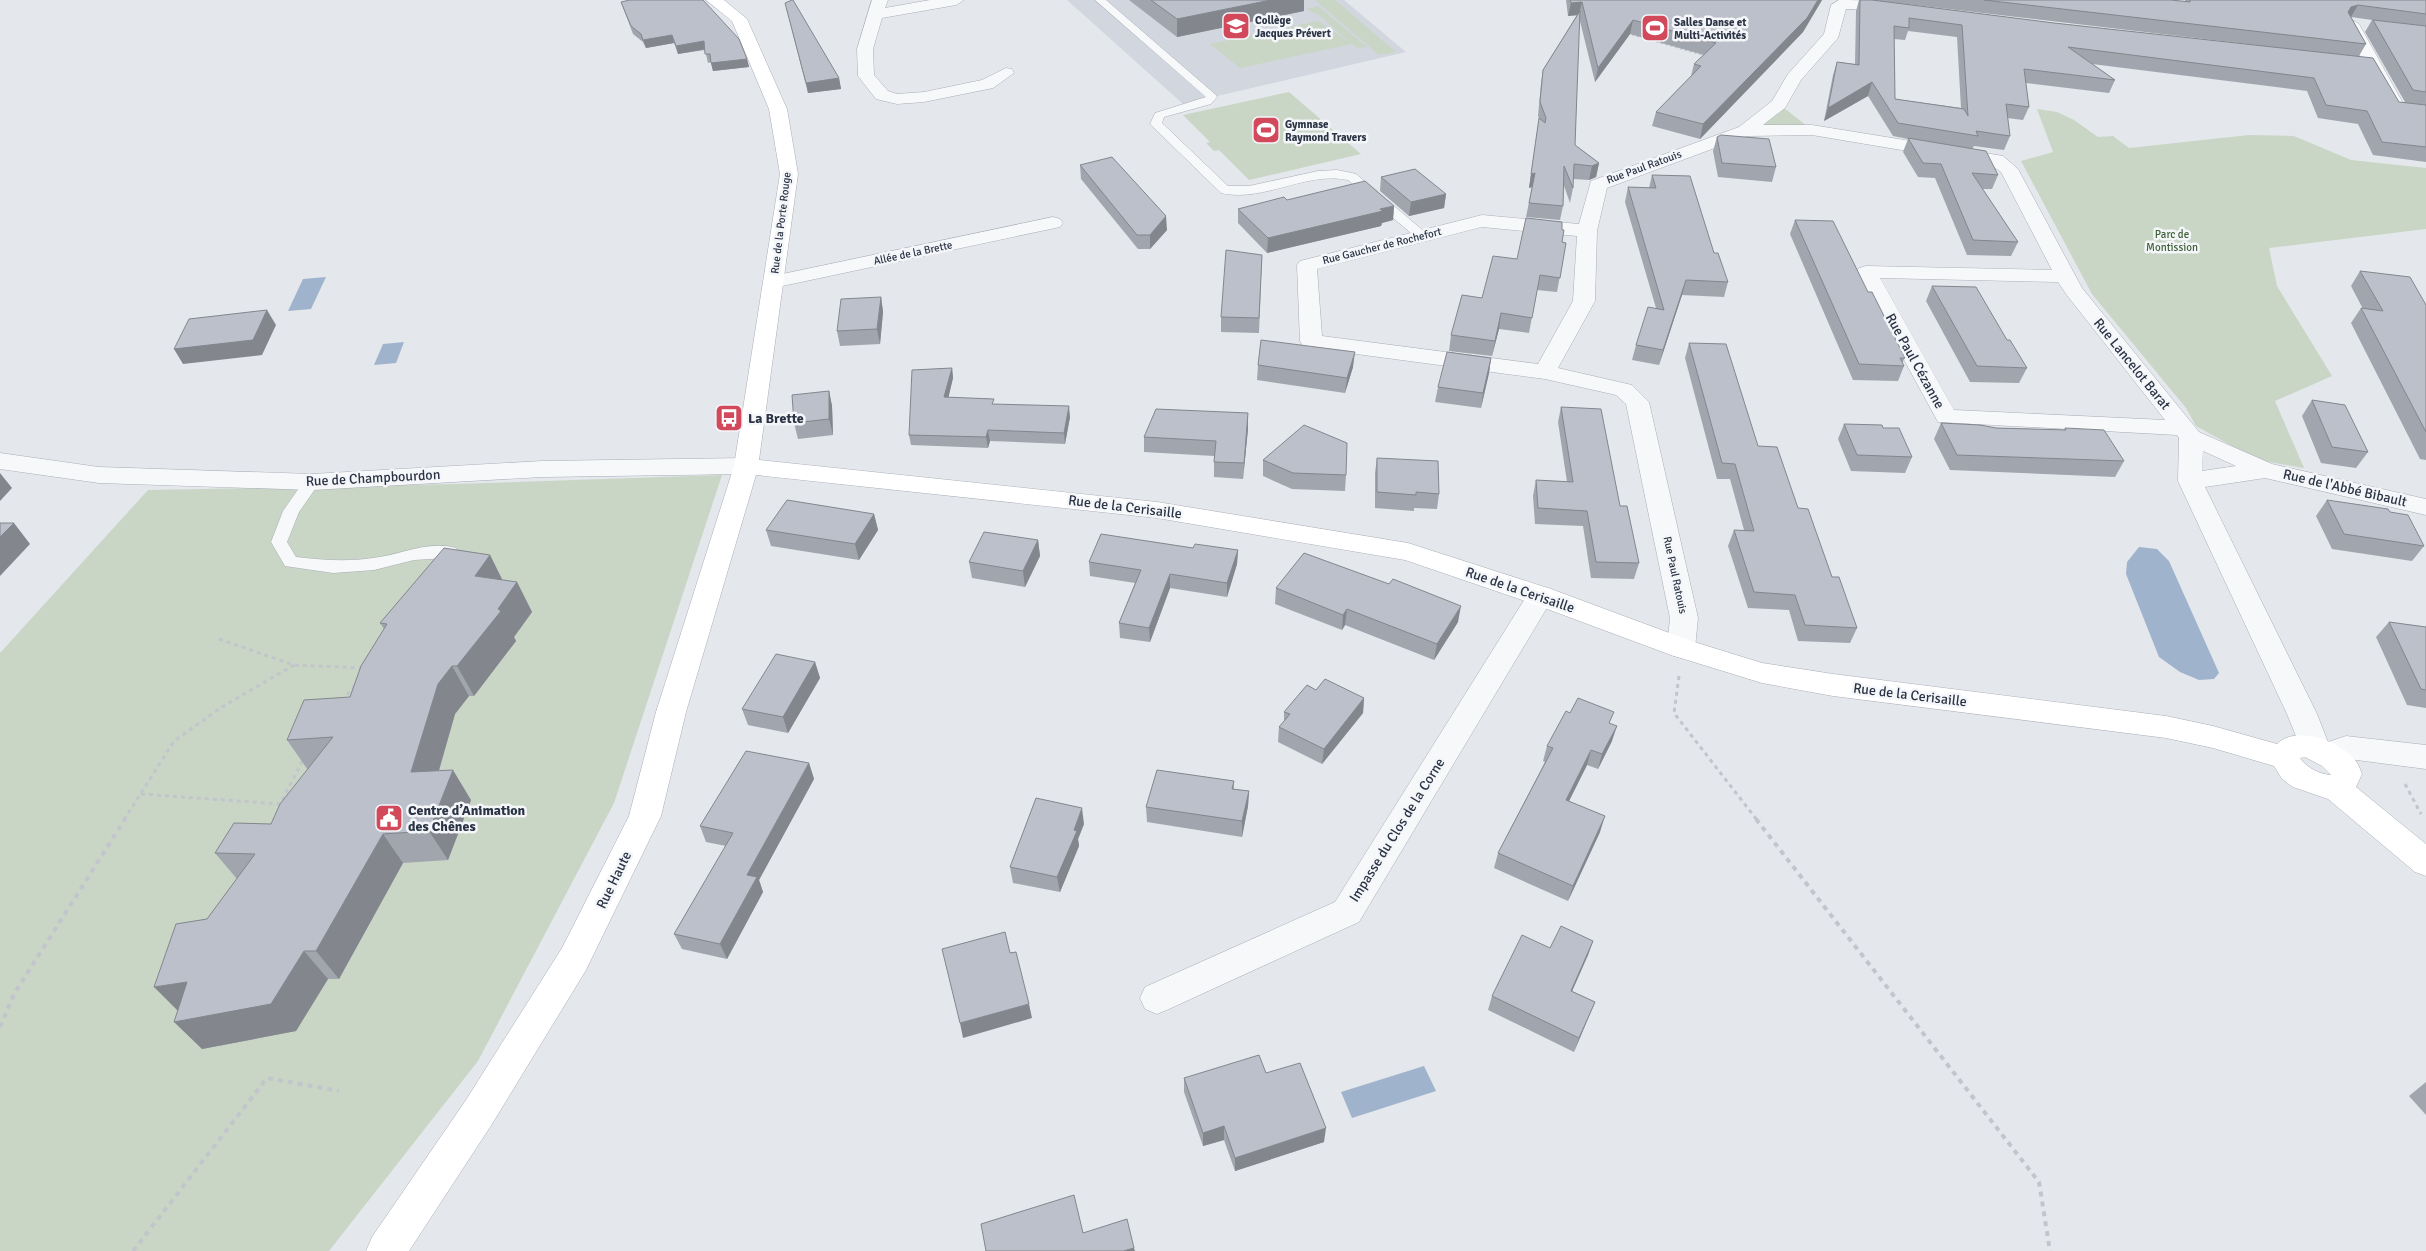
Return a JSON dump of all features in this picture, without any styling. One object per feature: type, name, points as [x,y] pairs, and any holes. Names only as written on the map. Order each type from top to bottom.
[{"type":"street","name":"Rue de la Porte Rouge","points":[[714,0],[739,19],[778,109],[789,174],[746,466]]},
{"type":"street","points":[[956,0],[878,7],[866,49],[866,76],[882,94],[897,99],[924,97],[988,84],[1006,73]]},
{"type":"street","name":"Rue Paul Ratouis","points":[[1681,648],[1684,618],[1638,402],[1624,390],[1545,372],[1584,301],[1587,231],[1598,185],[1745,131],[1780,104],[1794,78],[1832,35],[1836,2],[1912,10]]},
{"type":"street","points":[[2370,26],[2351,24],[2398,110],[2426,114]]},
{"type":"street","points":[[2354,63],[2374,65]]},
{"type":"street","name":"Rue Lancelot Barat","points":[[1780,104],[1812,130]]},
{"type":"street","name":"Rue Lancelot Barat","points":[[1745,131],[1812,130],[1996,160],[2009,169],[2073,290],[2187,433]]},
{"type":"street","name":"Rue Gaucher de Rochefort","points":[[1545,372],[1311,341],[1307,265],[1482,221],[1587,231]]},
{"type":"street","name":"Allée de la Brette","points":[[773,282],[1053,223]]},
{"type":"street","name":"Rue Paul Cézanne","points":[[2066,276],[1866,272],[1946,417],[2187,433]]},
{"type":"street","points":[[2265,470],[2187,433],[2190,481],[2322,752]]},
{"type":"street","name":"Rue de Champbourdon","points":[[0,461],[99,475],[312,482],[542,469],[746,466]]},
{"type":"street","name":"Rue de la Cerisaille","points":[[746,466],[1157,510],[1408,552],[1541,596],[1681,648],[1762,673],[1833,685],[2166,727],[2212,737],[2285,758]]},
{"type":"street","name":"Rue Haute","points":[[386,1251],[479,1112],[574,959],[646,816],[671,712],[746,466]]},
{"type":"street","points":[[2190,481],[2265,470]]},
{"type":"street","name":"Rue de l'Abbé Bibault","points":[[2265,470],[2426,507]]},
{"type":"street","name":"Impasse du Clos de la Corne","points":[[1156,998],[1346,912],[1541,596]]},
{"type":"street","points":[[2335,787],[2345,780],[2346,774],[2343,768],[2322,752],[2305,746],[2290,748],[2285,758],[2293,771],[2300,777],[2318,785],[2335,787],[2426,863]]},
{"type":"street","points":[[2322,752],[2346,747],[2426,757]]},
{"type":"lane","points":[[1100,0],[1212,97],[1207,102],[1159,115],[1156,124],[1225,190],[1249,190],[1318,175],[1337,174],[1352,177],[1422,236]]},
{"type":"lane","points":[[312,482],[291,511],[279,542],[291,562],[333,567],[374,564],[414,554],[450,552],[457,565]]},
{"type":"path","points":[[1619,30],[1643,40],[1708,56]]},
{"type":"path","points":[[219,639],[294,664],[369,668],[363,675]]},
{"type":"path","points":[[1681,648],[1674,713],[2038,1182],[2050,1251]]},
{"type":"path","points":[[0,1027],[14,994],[174,741],[222,707],[294,664]]},
{"type":"path","points":[[340,703],[357,682]]},
{"type":"path","points":[[2391,753],[2422,817]]},
{"type":"path","points":[[141,794],[280,804],[305,755]]},
{"type":"path","points":[[132,1251],[267,1078],[339,1091]]},
{"type":"shaded area","name":"Collège Jacques Prévert","points":[[1067,0],[1344,0],[1406,52],[1183,104]]},
{"type":"green space","points":[[1315,0],[1335,0],[1396,52],[1379,55]]},
{"type":"green space","points":[[1318,6],[1367,47],[1357,48],[1352,44],[1240,68],[1210,44],[1319,21],[1350,43],[1320,16],[1307,9]]},
{"type":"green space","name":"Gymnase Raymond Travers","points":[[1289,92],[1361,154],[1249,180],[1219,150],[1214,151],[1206,143],[1210,142],[1183,115]]},
{"type":"green space","points":[[1779,104],[1812,130],[1745,131]]},
{"type":"green space","name":"Parc de Montission","points":[[2037,109],[2057,112],[2074,120],[2098,137],[2113,136],[2129,148],[2249,135],[2294,136],[2351,160],[2426,168],[2426,229],[2269,248],[2277,286],[2332,376],[2275,401],[2304,468],[2257,460],[2196,426],[2186,408],[2092,294],[2021,161],[2053,152]]},
{"type":"green space","points":[[722,475],[614,803],[478,1061],[329,1251],[0,1251],[0,653],[148,490],[456,484]]},
{"type":"water","points":[[326,277],[311,309],[288,311],[303,279]]},
{"type":"water","points":[[404,342],[396,363],[374,365],[383,344]]},
{"type":"water","points":[[2139,547],[2157,549],[2169,561],[2219,673],[2214,679],[2199,680],[2180,672],[2159,657],[2126,574],[2127,562]]},
{"type":"water","points":[[1424,1066],[1436,1091],[1352,1118],[1341,1092]]},
{"type":"building","points":[[630,0],[703,0],[739,39],[747,59],[711,63],[710,54],[705,54],[704,41],[676,46],[672,35],[643,40],[641,34],[631,26],[621,2]]},
{"type":"building","points":[[793,0],[839,78],[806,83],[785,3]]},
{"type":"building","points":[[1151,0],[1271,0],[1177,19]]},
{"type":"building","points":[[1570,0],[1818,0],[1807,18],[1703,124],[1656,112],[1701,66],[1694,64],[1716,43],[1633,20],[1598,68],[1582,2],[1571,3]]},
{"type":"building","points":[[1860,0],[2373,58],[2399,102],[2426,105],[2426,147],[2382,142],[2367,111],[2326,105],[2314,78],[2068,47],[2115,80],[2024,69],[2029,107],[2006,104],[2010,136],[1976,131],[1978,136],[1898,123],[1872,82],[1828,108],[1837,62],[1859,65]],"holes":[[[1909,18],[1962,25],[1968,116],[1964,109],[1895,99],[1894,26],[1909,28]]]},
{"type":"building","points":[[1984,0],[2171,0],[2190,2],[2190,0],[2426,0],[2426,14],[2358,5],[2351,7],[2348,12],[2366,44]]},
{"type":"building","points":[[1580,11],[1575,145],[1599,163],[1592,166],[1574,164],[1573,188],[1564,166],[1563,206],[1529,203],[1535,173],[1531,174],[1539,118],[1545,123],[1546,118],[1540,102],[1543,70]]},
{"type":"building","points":[[2373,20],[2426,26],[2426,92],[2413,90]]},
{"type":"building","points":[[1721,135],[1769,139],[1776,167],[1722,163],[1717,137]]},
{"type":"building","points":[[1908,138],[1986,151],[1998,175],[1972,173],[2018,242],[1973,240],[1941,164],[1923,163]]},
{"type":"building","points":[[1112,157],[1166,216],[1150,235],[1137,235],[1080,165]]},
{"type":"building","points":[[1415,169],[1446,194],[1411,202],[1381,177]]},
{"type":"building","points":[[1652,175],[1690,176],[1714,253],[1718,253],[1728,282],[1686,280],[1663,350],[1636,345],[1648,307],[1664,310],[1628,187],[1656,188]]},
{"type":"building","points":[[1365,181],[1394,206],[1380,209],[1383,211],[1268,238],[1238,209],[1284,197],[1287,200]]},
{"type":"building","points":[[1526,218],[1562,222],[1562,230],[1564,230],[1562,242],[1566,243],[1560,278],[1540,275],[1532,318],[1501,313],[1495,341],[1451,335],[1462,295],[1482,298],[1493,256],[1517,259]]},
{"type":"building","points":[[1795,220],[1833,221],[1868,292],[1872,292],[1905,358],[1900,358],[1904,366],[1859,364]]},
{"type":"building","points":[[1226,250],[1262,255],[1259,318],[1221,317]]},
{"type":"building","points":[[2360,271],[2410,277],[2426,305],[2426,432],[2361,308],[2383,311]]},
{"type":"building","points":[[1932,286],[1976,287],[2007,340],[2010,340],[2027,368],[1977,366]]},
{"type":"building","points":[[881,297],[877,329],[837,331],[841,299]]},
{"type":"building","points":[[267,310],[253,340],[174,349],[189,319]]},
{"type":"building","points":[[1261,340],[1355,352],[1347,378],[1258,365]]},
{"type":"building","points":[[1689,343],[1726,344],[1758,446],[1777,447],[1798,508],[1808,509],[1832,577],[1839,577],[1857,628],[1805,625],[1795,595],[1754,592],[1734,530],[1754,531],[1735,464],[1722,463]]},
{"type":"building","points":[[1447,352],[1491,358],[1483,393],[1438,387]]},
{"type":"building","points":[[952,368],[944,397],[994,399],[992,404],[1069,406],[1064,433],[988,430],[986,437],[909,435],[912,370]]},
{"type":"building","points":[[829,391],[829,419],[794,423],[792,395]]},
{"type":"building","points":[[2312,400],[2345,405],[2368,452],[2332,447]]},
{"type":"building","points":[[1561,407],[1601,409],[1620,506],[1627,506],[1639,563],[1596,562],[1587,511],[1538,508],[1536,480],[1573,482]]},
{"type":"building","points":[[1156,409],[1248,413],[1244,463],[1214,462],[1216,441],[1144,437]]},
{"type":"building","points":[[1941,423],[1980,425],[1996,428],[2104,430],[2124,461],[1957,455]]},
{"type":"building","points":[[1844,424],[1882,425],[1883,428],[1899,428],[1912,457],[1857,455]]},
{"type":"building","points":[[1304,425],[1347,443],[1346,475],[1293,473],[1263,460]]},
{"type":"building","points":[[1377,458],[1438,461],[1439,494],[1416,492],[1416,495],[1377,492]]},
{"type":"building","points":[[787,500],[874,514],[855,544],[766,530]]},
{"type":"building","points":[[2327,500],[2388,509],[2390,512],[2408,515],[2424,546],[2344,534]]},
{"type":"building","points":[[0,523],[14,523],[0,537]]},
{"type":"building","points":[[984,532],[1038,540],[1023,571],[969,562]]},
{"type":"building","points":[[1101,534],[1193,548],[1195,544],[1238,550],[1227,583],[1170,574],[1149,628],[1119,623],[1141,570],[1089,562]]},
{"type":"building","name":"Centre d’Animation des Chênes","points":[[444,548],[490,555],[475,576],[517,582],[498,609],[501,611],[457,666],[452,666],[438,684],[411,772],[453,770],[429,831],[383,834],[316,951],[304,951],[271,1004],[174,1022],[187,982],[154,987],[176,924],[207,919],[255,854],[215,853],[234,823],[271,824],[280,804],[333,737],[287,740],[304,700],[350,697],[361,666],[387,624],[380,623]]},
{"type":"building","points":[[1304,553],[1389,584],[1393,579],[1461,606],[1437,644],[1347,609],[1343,615],[1276,588]]},
{"type":"building","points":[[2389,622],[2426,627],[2426,690],[2421,689]]},
{"type":"building","points":[[776,654],[815,662],[783,717],[742,709]]},
{"type":"building","points":[[1325,679],[1364,698],[1324,749],[1279,727],[1290,714],[1284,712],[1307,685],[1316,690]]},
{"type":"building","points":[[1578,698],[1614,712],[1609,723],[1617,726],[1602,754],[1591,750],[1566,800],[1605,816],[1573,886],[1498,853],[1553,748],[1547,746],[1566,711],[1570,713]]},
{"type":"building","points":[[746,751],[809,763],[747,875],[757,877],[720,944],[674,934],[733,833],[700,826]]},
{"type":"building","points":[[1157,770],[1234,781],[1232,789],[1249,791],[1242,821],[1146,807]]},
{"type":"building","points":[[1036,798],[1082,808],[1074,830],[1077,831],[1057,877],[1010,867]]},
{"type":"building","points":[[1561,926],[1593,941],[1571,991],[1595,1002],[1579,1038],[1492,996],[1522,935],[1550,948]]},
{"type":"building","points":[[1005,932],[1010,953],[1016,952],[1029,1004],[960,1023],[942,949]]},
{"type":"building","points":[[1259,1055],[1266,1073],[1300,1063],[1326,1128],[1235,1158],[1224,1126],[1203,1133],[1184,1078]]},
{"type":"building","points":[[1074,1195],[1083,1233],[1127,1219],[1134,1248],[1123,1251],[986,1251],[981,1224]]},
{"type":"place","name":"Collège Jacques Prévert","points":[[1236,26]]},
{"type":"place","name":"Salles Danse et Multi-Activités","points":[[1655,28]]},
{"type":"place","name":"Gymnase Raymond Travers","points":[[1266,130]]},
{"type":"place","name":"La Brette","points":[[729,418]]},
{"type":"place","name":"Centre d’Animation des Chênes","points":[[389,818]]}]
